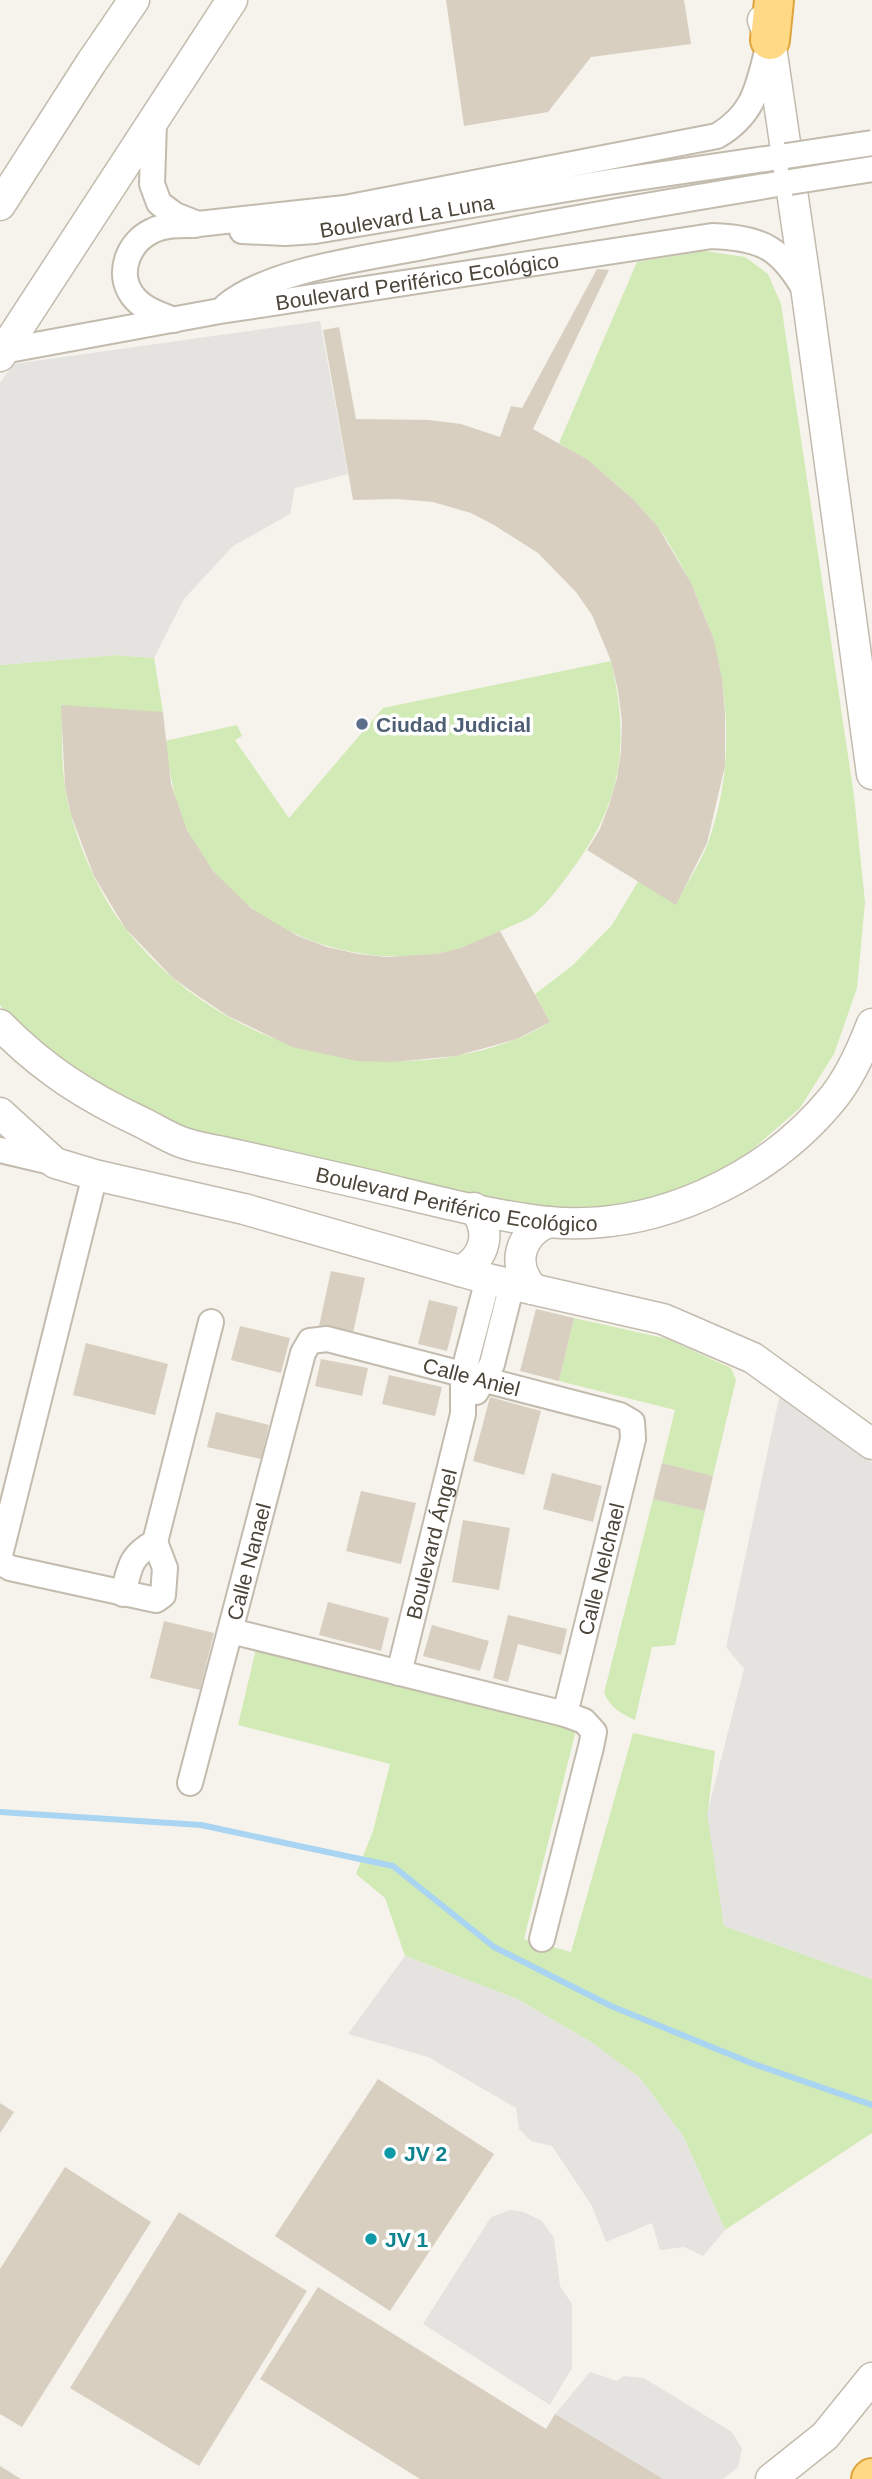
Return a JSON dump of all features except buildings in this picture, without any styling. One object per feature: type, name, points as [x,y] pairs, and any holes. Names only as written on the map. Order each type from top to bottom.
[{"type":"highway","points":[[770,40],[774,0]]},
{"type":"street","points":[[0,205],[134,0]]},
{"type":"street","name":"Boulevard Periférico Ecológico","points":[[1,354],[232,0]]},
{"type":"street","points":[[756,0],[770,40],[872,774]]},
{"type":"street","points":[[154,122],[152,184],[159,203],[175,215],[198,224],[345,208],[717,136],[743,117],[751,105],[770,40]]},
{"type":"street","name":"Boulevard La Luna","points":[[174,320],[142,305],[131,294],[125,276],[129,251],[138,240],[154,229],[198,224],[253,233],[315,231],[609,182],[872,143]]},
{"type":"street","name":"Boulevard La Luna","points":[[220,311],[252,289],[333,264],[599,212],[872,169]]},
{"type":"street","name":"Boulevard Periférico Ecológico","points":[[1,354],[220,311],[712,236],[733,237],[770,248],[783,258],[807,295]]},
{"type":"street","name":"Boulevard Periférico Ecológico","points":[[0,1025],[61,1080],[106,1106],[182,1142],[474,1208],[548,1222],[607,1222],[668,1209],[715,1190],[762,1163],[797,1136],[834,1097],[861,1054],[872,1024]]},
{"type":"street","points":[[0,1113],[55,1163]]},
{"type":"street","points":[[0,1150],[244,1209],[498,1281],[663,1319],[753,1358],[872,1444]]},
{"type":"street","points":[[0,1555],[95,1175]]},
{"type":"street","points":[[474,1208],[484,1224],[484,1244],[476,1260],[498,1281]]},
{"type":"street","points":[[498,1281],[522,1272],[520,1252],[530,1233],[548,1222]]},
{"type":"street","name":"Boulevard Ángel","points":[[399,1673],[498,1281]]},
{"type":"street","points":[[0,1562],[10,1568],[123,1594],[156,1600],[163,1595],[165,1567],[155,1542],[211,1322]]},
{"type":"street","name":"Calle Aniel","points":[[310,1341],[327,1339],[620,1415],[632,1422]]},
{"type":"street","name":"Calle Nanael","points":[[190,1783],[303,1353],[310,1341]]},
{"type":"street","name":"Calle Nelchael","points":[[565,1714],[633,1439],[632,1422]]},
{"type":"street","points":[[123,1594],[132,1562],[139,1551],[155,1542]]},
{"type":"street","points":[[231,1631],[584,1721],[594,1732],[542,1939]]},
{"type":"street","points":[[771,2479],[825,2436],[872,2378]]},
{"type":"green space","points":[[705,251],[745,257],[768,274],[781,304],[854,796],[865,902],[857,988],[834,1054],[800,1108],[748,1153],[705,1179],[636,1205],[552,1214],[213,1142],[133,1113],[16,1025],[0,1005],[0,665],[115,655],[154,658],[163,712],[62,723],[68,805],[87,861],[105,897],[125,928],[163,969],[205,1003],[253,1029],[303,1048],[356,1059],[410,1061],[464,1055],[517,1039],[550,1022],[535,994],[572,966],[612,925],[639,880],[676,904],[705,851],[718,808],[726,737],[719,666],[697,597],[660,530],[635,501],[611,480],[559,443],[637,262]]},
{"type":"green space","points":[[611,661],[620,719],[620,745],[612,796],[602,820],[571,871],[535,913],[522,922],[460,948],[444,953],[401,957],[334,948],[302,937],[272,922],[244,902],[220,879],[199,852],[180,812],[165,741],[237,725],[242,736],[235,740],[289,818],[383,708]]},
{"type":"green space","points":[[574,1318],[668,1339],[731,1368],[736,1380],[713,1476],[662,1463],[675,1410],[559,1381]]},
{"type":"green space","points":[[653,1499],[705,1511],[675,1645],[652,1647],[635,1720],[617,1710],[604,1693]]},
{"type":"green space","points":[[256,1649],[576,1730],[524,1939],[571,1952],[633,1733],[715,1751],[708,1811],[724,1926],[872,1979],[872,2133],[725,2230],[683,2136],[640,2078],[591,2042],[517,1999],[405,1956],[385,1898],[356,1874],[373,1831],[390,1764],[238,1725]]},
{"type":"shaded area","points":[[320,321],[348,474],[295,488],[290,514],[233,546],[184,599],[154,658],[115,655],[0,665],[0,383],[13,364]]},
{"type":"shaded area","points":[[779,1398],[801,1406],[836,1430],[872,1463],[872,1979],[724,1926],[707,1814],[744,1669],[726,1647]]},
{"type":"shaded area","points":[[405,1956],[517,1999],[591,2042],[640,2078],[683,2136],[725,2230],[703,2256],[684,2247],[660,2250],[652,2223],[606,2242],[592,2206],[552,2146],[531,2141],[519,2129],[516,2108],[428,2057],[348,2034]]},
{"type":"shaded area","points":[[511,2210],[524,2212],[542,2221],[554,2238],[560,2286],[572,2304],[572,2368],[550,2405],[423,2324],[491,2217]]},
{"type":"shaded area","points":[[590,2372],[617,2381],[624,2376],[644,2378],[732,2432],[742,2449],[738,2467],[723,2479],[662,2479],[555,2414]]},
{"type":"waterway","points":[[0,1812],[201,1825],[393,1866],[494,1947],[611,2006],[751,2063],[872,2105]]},
{"type":"place","name":"Ciudad Judicial","points":[[362,724]]},
{"type":"place","name":"JV 2","points":[[390,2153]]},
{"type":"place","name":"JV 1","points":[[371,2239]]}]
